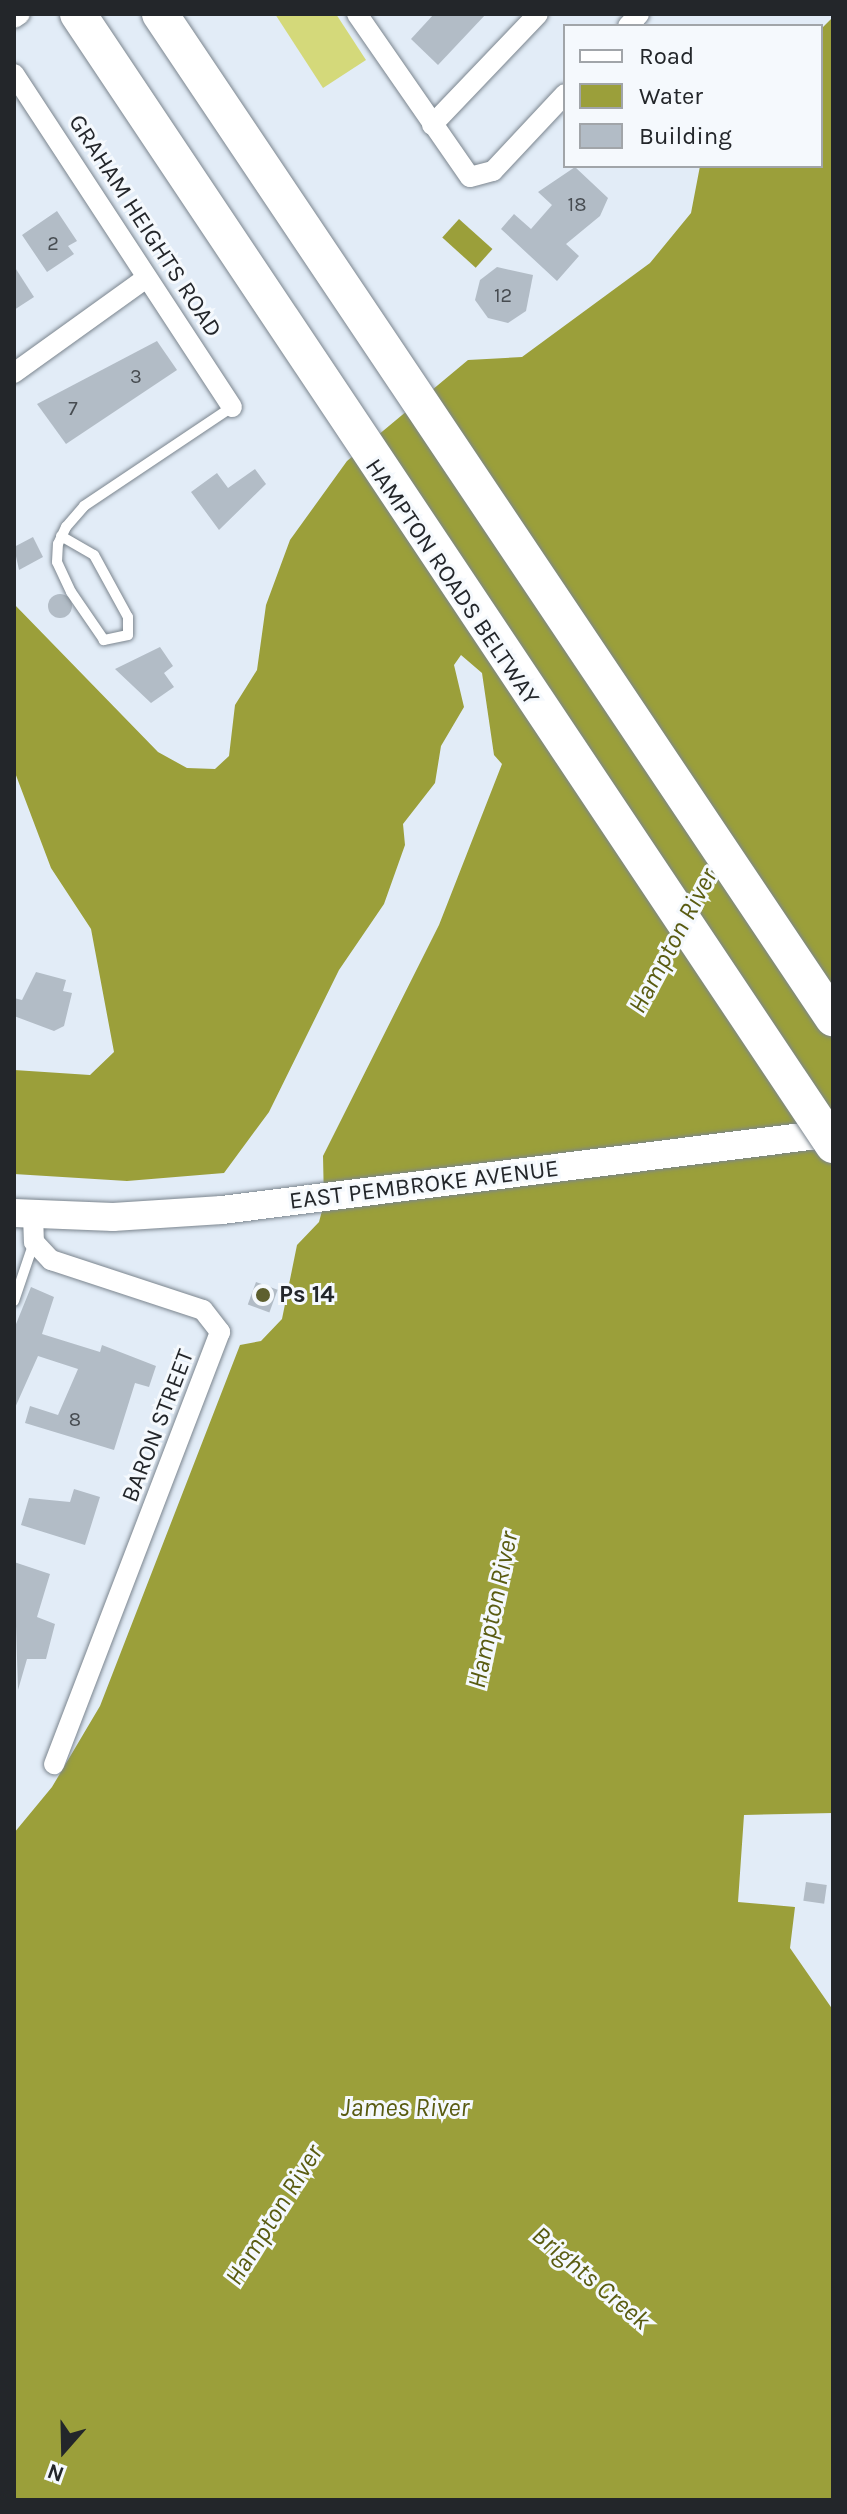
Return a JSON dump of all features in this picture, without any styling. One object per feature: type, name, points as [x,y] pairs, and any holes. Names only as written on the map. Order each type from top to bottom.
[{"type":"highway","name":"HAMPTON ROADS BELTWAY","points":[[78,14],[833,1145]]},
{"type":"highway","points":[[160,14],[833,1018]]},
{"type":"main road","name":"EAST PEMBROKE AVENUE","points":[[27,1223],[135,1217],[291,1201],[833,1133]]},
{"type":"street","points":[[14,18],[20,14]]},
{"type":"street","points":[[357,14],[462,172],[478,178],[563,96]]},
{"type":"street","points":[[432,125],[538,14]]},
{"type":"street","name":"GRAHAM HEIGHTS ROAD","points":[[14,74],[145,279],[232,407]]},
{"type":"street","points":[[14,373],[145,279]]},
{"type":"street","name":"BARON STREET","points":[[27,1223],[61,1265],[203,1310],[220,1332],[54,1764]]},
{"type":"lane","points":[[61,536],[94,555],[128,617],[128,635],[104,640],[92,626],[57,562],[61,536],[84,506],[232,407]]},
{"type":"lane","points":[[14,1301],[27,1223]]},
{"type":"green space","points":[[275,14],[336,14],[366,60],[323,88]]},
{"type":"water","name":"James River","points":[[833,17],[833,1813],[744,1815],[738,1902],[795,1907],[790,1948],[833,2010],[833,2500],[14,2500],[14,1833],[52,1787],[100,1706],[240,1345],[261,1341],[282,1319],[297,1245],[319,1222],[324,1203],[323,1156],[439,925],[502,764],[494,755],[482,673],[461,655],[454,665],[464,707],[441,746],[435,783],[403,824],[405,845],[384,904],[339,970],[269,1112],[224,1173],[127,1181],[14,1174],[14,1070],[90,1075],[114,1052],[91,929],[51,868],[14,770],[14,604],[158,752],[187,768],[215,769],[229,756],[235,705],[257,670],[266,605],[290,540],[347,461],[468,360],[522,357],[650,263],[691,213],[700,168],[823,168],[823,27]]},
{"type":"water","points":[[459,219],[492,249],[476,268],[442,238]]},
{"type":"building","points":[[434,14],[486,14],[438,65],[411,39]]},
{"type":"building","points":[[576,168],[608,198],[600,216],[566,244],[579,256],[557,281],[501,229],[514,214],[531,229],[552,205],[538,192]]},
{"type":"building","points":[[57,211],[77,241],[68,246],[74,254],[47,272],[22,235]]},
{"type":"building","points":[[14,266],[34,297],[14,310]]},
{"type":"building","points":[[497,267],[533,275],[526,311],[508,323],[488,318],[475,300],[480,280]]},
{"type":"building","points":[[157,341],[177,370],[66,444],[37,404]]},
{"type":"building","points":[[255,469],[266,484],[219,530],[191,492],[217,473],[228,488]]},
{"type":"building","points":[[33,537],[43,557],[19,570],[14,547]]},
{"type":"building","points":[[60,594],[71,601],[72,606],[65,617],[60,618],[49,611],[48,606],[55,595]]},
{"type":"building","points":[[160,647],[173,666],[164,673],[174,687],[151,703],[115,669]]},
{"type":"building","points":[[36,972],[66,980],[63,991],[72,993],[64,1026],[54,1031],[14,1016],[14,998],[22,1000]]},
{"type":"building","name":"Ps 14","points":[[256,1282],[278,1290],[269,1312],[248,1305]]},
{"type":"building","points":[[31,1287],[54,1297],[42,1334],[100,1352],[102,1345],[156,1366],[149,1387],[135,1383],[114,1450],[25,1423],[30,1406],[58,1415],[78,1369],[38,1356],[14,1410],[14,1329]]},
{"type":"building","points":[[74,1489],[100,1497],[85,1545],[21,1525],[29,1498],[70,1502]]},
{"type":"building","points":[[14,1562],[50,1574],[37,1617],[55,1624],[46,1659],[27,1659],[18,1690]]},
{"type":"building","points":[[806,1882],[827,1885],[824,1904],[803,1901]]},
{"type":"place","name":"Ps 14","points":[[263,1295]]},
{"type":"water label","name":"Hampton River","points":[[673,941]]},
{"type":"water label","name":"Hampton River","points":[[493,1610]]},
{"type":"water label","name":"Hampton River","points":[[274,2215]]},
{"type":"water label","name":"Brights Creek","points":[[591,2278]]}]
